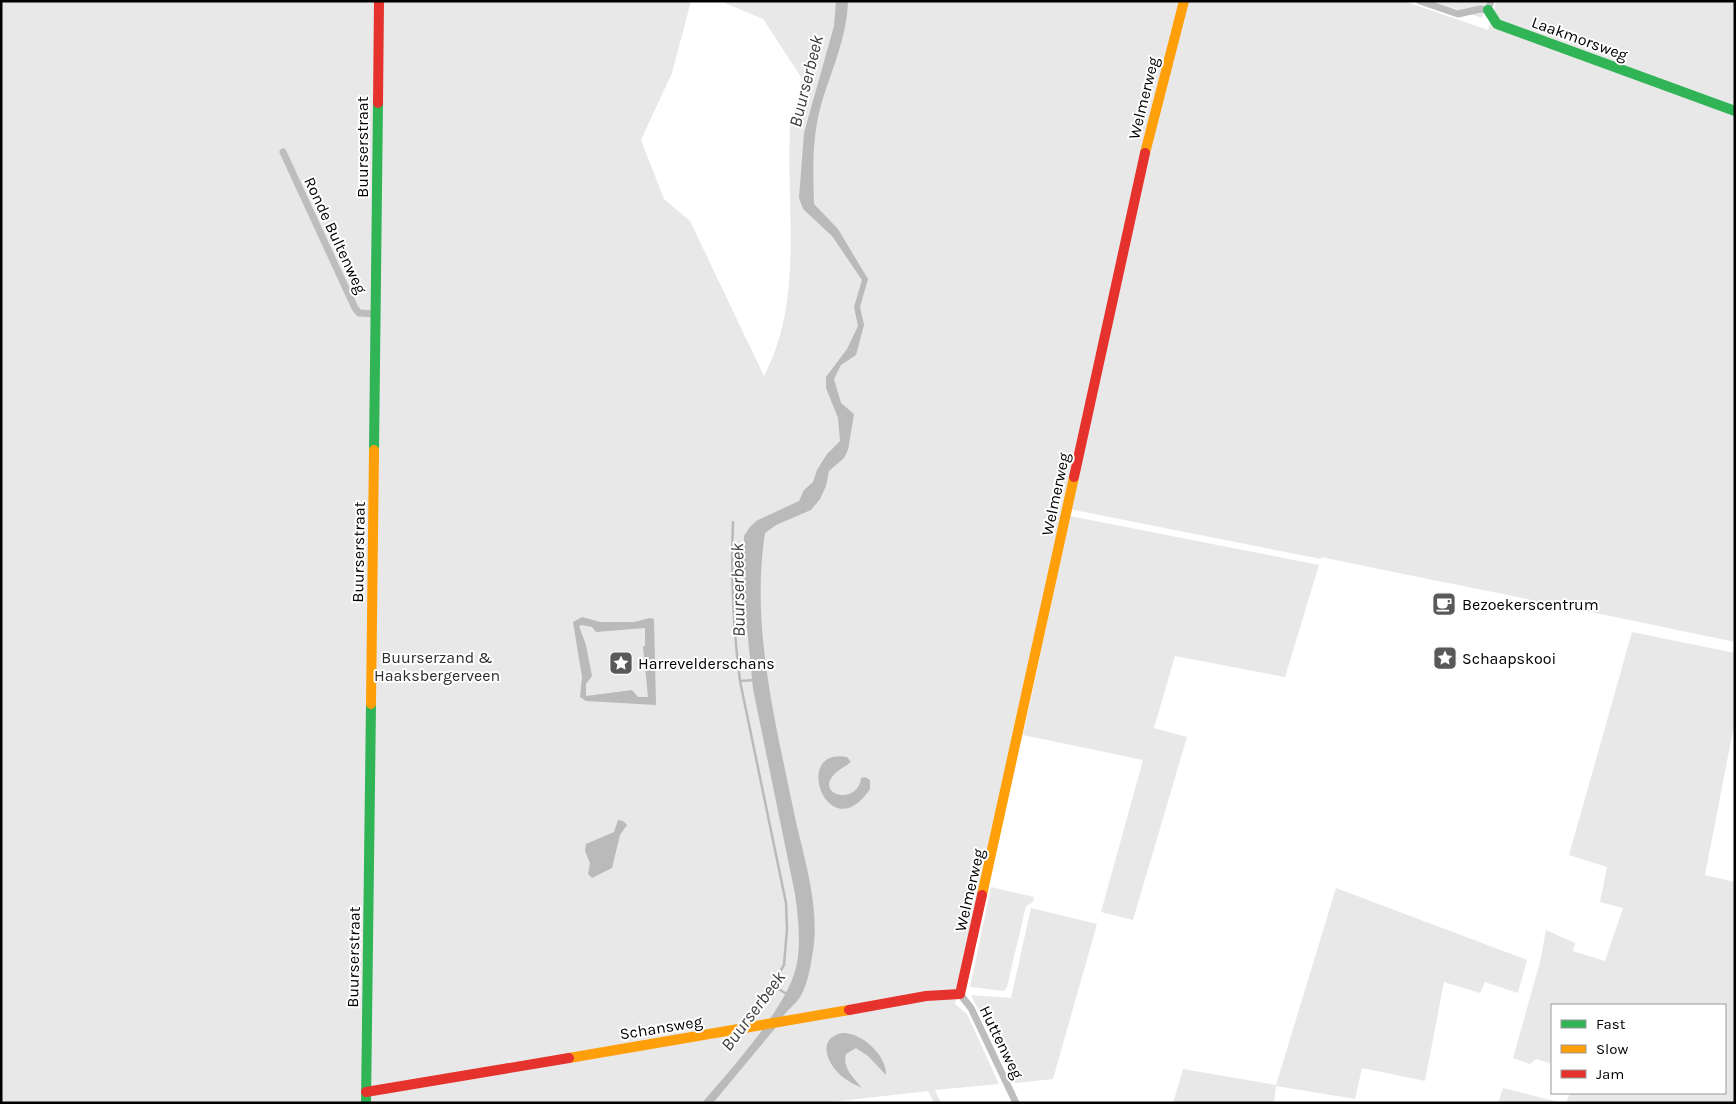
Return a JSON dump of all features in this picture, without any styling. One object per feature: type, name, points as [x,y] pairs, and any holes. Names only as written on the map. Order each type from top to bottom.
[{"type":"street","name":"Buurserstraat","points":[[366,1103],[379,1]]},
{"type":"street","name":"Welmerweg","points":[[960,994],[1150,132],[1184,1]]},
{"type":"street","name":"Laakmorsweg","points":[[1420,1],[1458,14],[1490,5],[1490,17],[1497,24],[1735,111]]},
{"type":"street","name":"Ronde Bultenweg","points":[[283,152],[355,308],[359,313],[376,314]]},
{"type":"street","name":"Schansweg","points":[[366,1092],[760,1027],[926,996],[960,994]]},
{"type":"street","name":"Huttenweg","points":[[960,994],[971,1008],[1016,1103]]},
{"type":"green space","name":"Buurserzand & Haaksbergerveen","points":[[1,1],[691,1],[672,73],[641,140],[664,199],[690,221],[764,376],[776,347],[784,317],[789,286],[791,223],[790,129],[801,77],[763,19],[725,3],[725,1],[1404,1],[1488,30],[1496,1],[1735,1],[1735,642],[1321,557],[1321,559],[1064,508],[955,1004],[967,1014],[999,1084],[935,1090],[941,1103],[934,1103],[928,1091],[823,1103],[1,1103]]},
{"type":"green space","points":[[1432,1],[1487,1],[1482,18]]},
{"type":"green space","points":[[1070,516],[1319,565],[1285,677],[1175,656],[1154,728],[1187,737],[1133,920],[1101,912],[1143,760],[1023,735]]},
{"type":"green space","points":[[1632,632],[1735,653],[1735,720],[1705,875],[1735,882],[1735,1103],[1566,1103],[1570,1094],[1726,1094],[1726,1004],[1551,1004],[1551,1064],[1536,1059],[1530,1064],[1513,1058],[1540,962],[1546,930],[1575,943],[1573,951],[1605,961],[1623,908],[1600,902],[1607,867],[1569,855]]},
{"type":"green space","points":[[991,887],[1034,897],[1033,902],[1026,906],[1007,987],[1004,991],[970,987]]},
{"type":"green space","points":[[1336,888],[1527,960],[1518,993],[1485,982],[1480,993],[1444,982],[1425,1081],[1362,1068],[1355,1099],[1276,1086],[1274,1103],[1173,1103],[1183,1069],[1276,1085]]},
{"type":"green space","points":[[1031,908],[1097,924],[1053,1079],[1015,1083],[971,995],[1011,998]]},
{"type":"green space","points":[[1503,1088],[1562,1103],[1498,1103]]},
{"type":"shaded area","points":[[836,1],[848,1],[847,15],[845,29],[817,121],[813,180],[814,204],[838,229],[868,279],[860,307],[864,325],[856,355],[841,365],[834,379],[841,403],[854,414],[848,450],[844,458],[829,471],[826,486],[820,499],[811,510],[776,525],[765,533],[761,569],[763,642],[768,678],[781,751],[814,906],[814,940],[807,980],[798,1000],[713,1103],[702,1103],[743,1055],[771,1017],[792,980],[798,955],[799,928],[795,894],[753,689],[744,597],[744,536],[756,521],[799,501],[804,490],[813,482],[817,470],[827,454],[840,441],[838,418],[826,388],[826,377],[847,349],[858,326],[854,307],[862,280],[832,236],[803,209],[799,198],[804,133],[834,26]]},
{"type":"shaded area","points":[[582,617],[600,622],[634,622],[650,618],[654,619],[656,705],[586,701],[580,697],[582,677],[573,622]],"holes":[[[579,626],[592,627],[596,632],[645,628],[645,645],[643,647],[648,697],[638,697],[632,690],[586,696],[586,684],[592,676],[586,645]]]},
{"type":"shaded area","points":[[847,757],[851,762],[832,777],[829,784],[830,789],[834,793],[847,795],[858,786],[861,778],[865,777],[870,780],[870,789],[855,805],[841,809],[830,803],[822,792],[818,779],[821,766],[830,758]]},
{"type":"shaded area","points":[[618,820],[623,821],[627,825],[620,835],[612,868],[592,878],[588,874],[590,863],[585,851],[586,844],[614,832]]},
{"type":"shaded area","points":[[842,1033],[857,1036],[871,1046],[882,1060],[886,1075],[868,1056],[856,1048],[846,1054],[845,1059],[847,1068],[862,1088],[838,1073],[829,1060],[827,1047],[829,1041],[834,1036]]},
{"type":"waterway","name":"Buurserbeek","points":[[733,522],[733,601],[740,681],[755,680]]},
{"type":"waterway","name":"Buurserbeek","points":[[740,681],[786,903],[787,929],[784,965],[772,985],[785,993]]},
{"type":"traffic: fast","points":[[1488,10],[1497,24],[1735,111]]},
{"type":"traffic: fast","points":[[374,450],[378,103]]},
{"type":"traffic: fast","points":[[366,1103],[371,704]]},
{"type":"traffic: slow","points":[[1145,153],[1184,1]]},
{"type":"traffic: slow","points":[[371,704],[374,450]]},
{"type":"traffic: slow","points":[[982,895],[1074,477]]},
{"type":"traffic: slow","points":[[569,1058],[849,1010]]},
{"type":"traffic: jam","points":[[378,103],[379,1]]},
{"type":"traffic: jam","points":[[1074,477],[1145,153]]},
{"type":"traffic: jam","points":[[849,1010],[926,996],[960,994],[982,895]]},
{"type":"traffic: jam","points":[[366,1092],[569,1058]]},
{"type":"place","name":"Bezoekerscentrum","points":[[1444,604]]},
{"type":"place","name":"Schaapskooi","points":[[1445,658]]},
{"type":"place","name":"Harrevelderschans","points":[[621,663]]}]
